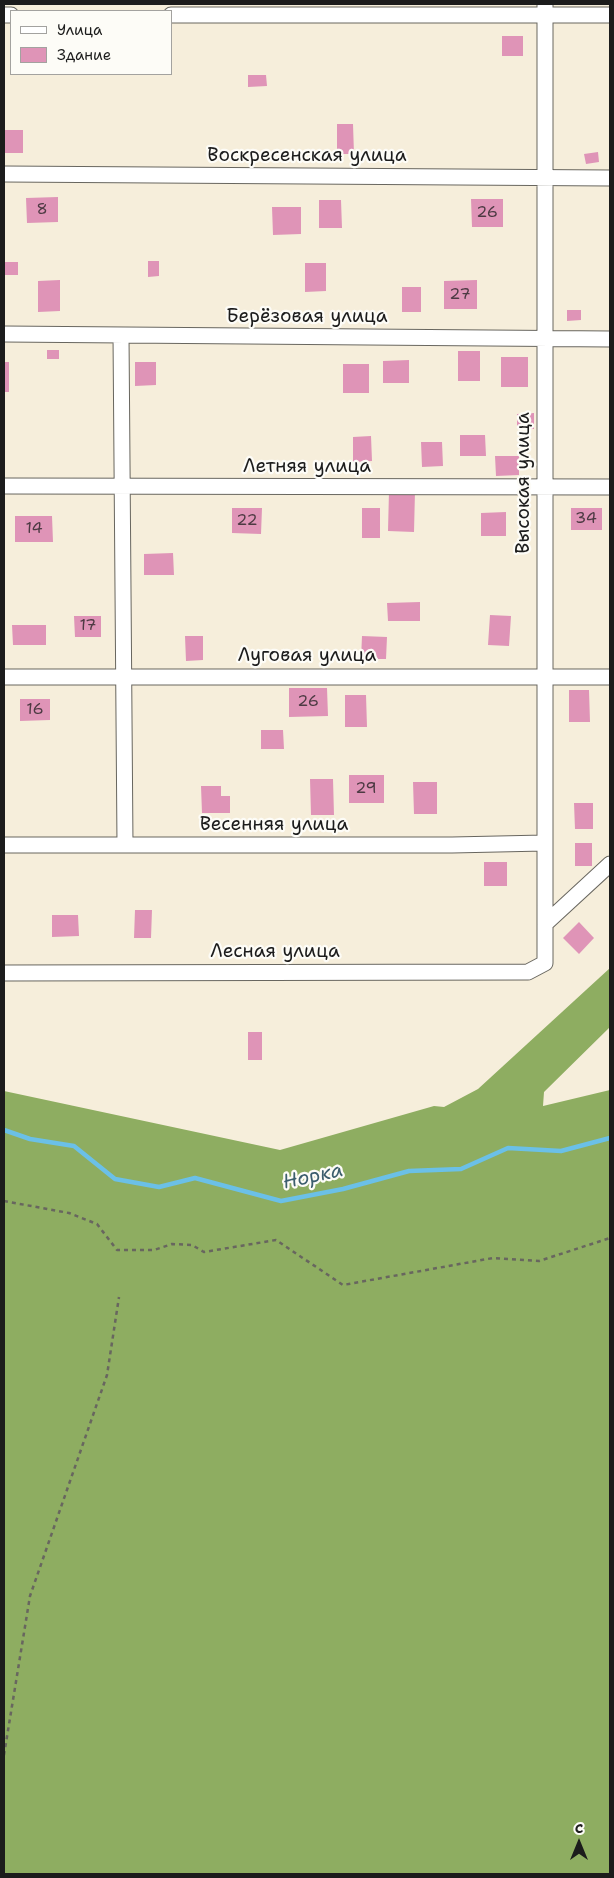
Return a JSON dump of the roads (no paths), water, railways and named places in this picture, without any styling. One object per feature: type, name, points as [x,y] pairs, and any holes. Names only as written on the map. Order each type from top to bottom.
[{"type":"street","points":[[172,15],[545,9],[610,15]]},
{"type":"street","name":"Высокая улица","points":[[544,962],[545,9]]},
{"type":"street","name":"Воскресенская улица","points":[[4,174],[610,178]]},
{"type":"street","name":"Берёзовая улица","points":[[4,334],[610,339]]},
{"type":"street","points":[[121,335],[125,845]]},
{"type":"street","name":"Летняя улица","points":[[4,486],[610,487]]},
{"type":"street","name":"Луговая улица","points":[[4,677],[610,677]]},
{"type":"street","name":"Весенняя улица","points":[[4,845],[452,845],[544,843]]},
{"type":"street","points":[[544,924],[610,864]]},
{"type":"street","name":"Лесная улица","points":[[4,973],[528,972],[544,962]]},
{"type":"waterway","name":"Норка","points":[[4,1130],[30,1139],[74,1146],[115,1179],[159,1187],[195,1178],[281,1201],[343,1189],[409,1171],[461,1169],[508,1148],[561,1151],[610,1138]]}]
